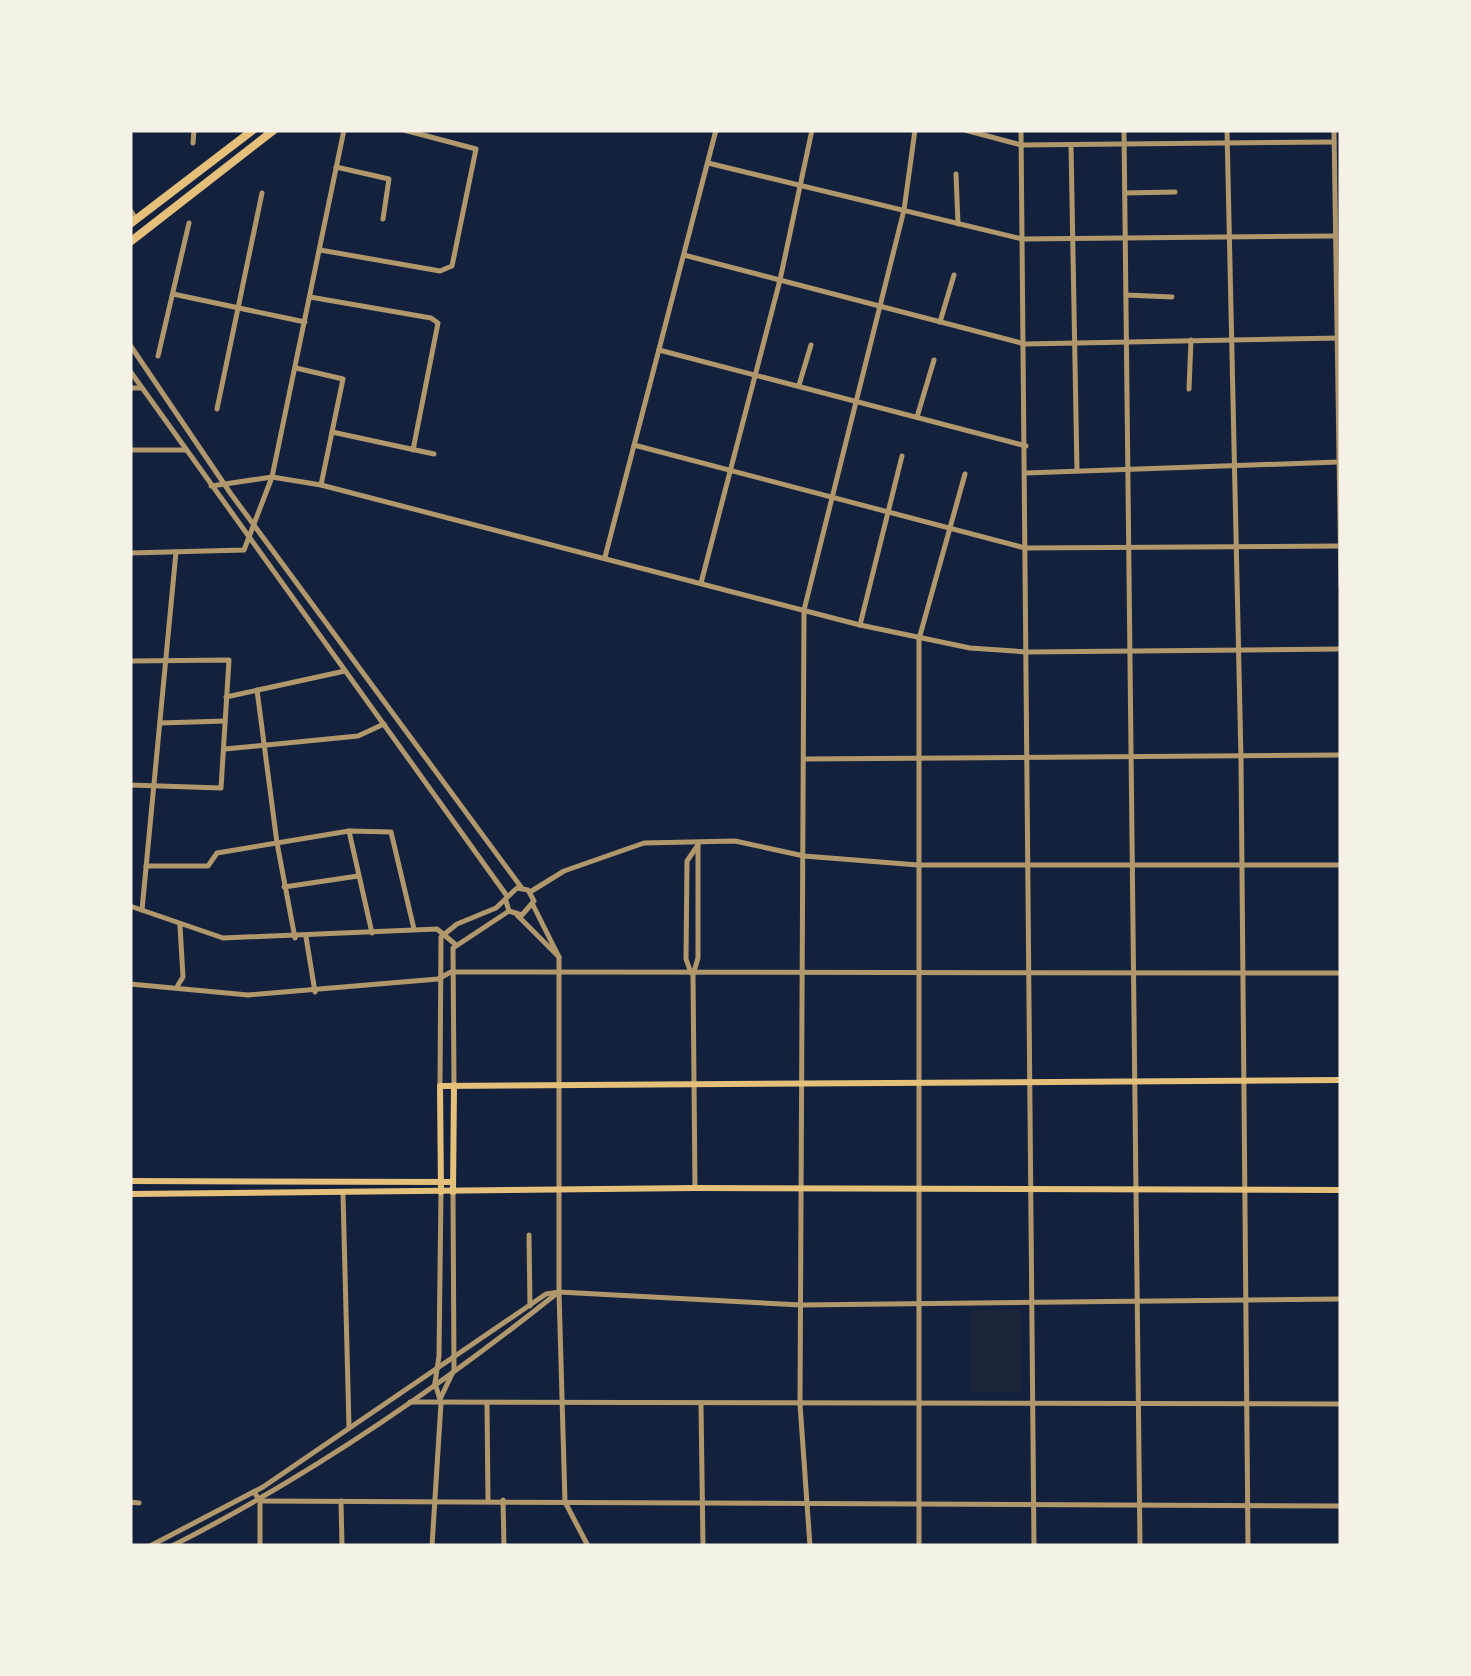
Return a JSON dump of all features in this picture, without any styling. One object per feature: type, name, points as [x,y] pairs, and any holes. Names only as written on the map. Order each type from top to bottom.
[{"type":"main road","points":[[133,221],[253,130]]},
{"type":"main road","points":[[130,242],[274,130]]},
{"type":"main road","points":[[441,1192],[440,1086],[1341,1080]]},
{"type":"main road","points":[[453,1192],[454,1085]]},
{"type":"main road","points":[[130,1182],[452,1182]]},
{"type":"main road","points":[[130,1194],[695,1188],[1341,1190]]},
{"type":"street","points":[[194,130],[194,143]]},
{"type":"street","points":[[130,553],[244,550],[272,477],[344,130]]},
{"type":"street","points":[[320,250],[449,270],[476,149],[404,130]]},
{"type":"street","points":[[605,556],[716,130]]},
{"type":"street","points":[[702,583],[780,280],[812,130]]},
{"type":"street","points":[[810,1546],[800,1404],[804,610],[904,210],[915,130]]},
{"type":"street","points":[[965,130],[1021,146],[1334,142]]},
{"type":"street","points":[[1021,130],[1034,1546]]},
{"type":"street","points":[[1124,130],[1140,1546]]},
{"type":"street","points":[[1227,130],[1244,973],[1242,1188],[1248,1546]]},
{"type":"street","points":[[1334,130],[1341,585]]},
{"type":"street","points":[[1071,145],[1076,471]]},
{"type":"street","points":[[708,162],[1022,238],[1334,236]]},
{"type":"street","points":[[336,168],[390,179],[383,219]]},
{"type":"street","points":[[956,174],[958,224]]},
{"type":"street","points":[[1125,193],[1175,192]]},
{"type":"street","points":[[217,409],[262,193]]},
{"type":"street","points":[[130,210],[133,221]]},
{"type":"street","points":[[158,356],[188,223]]},
{"type":"street","points":[[684,255],[1025,344],[1339,338]]},
{"type":"street","points":[[940,322],[954,275]]},
{"type":"street","points":[[173,294],[305,322]]},
{"type":"street","points":[[1126,295],[1172,296]]},
{"type":"street","points":[[310,297],[432,318],[438,324],[413,450]]},
{"type":"street","points":[[1189,390],[1191,340]]},
{"type":"street","points":[[130,345],[224,484],[521,888],[530,892]]},
{"type":"street","points":[[799,385],[810,346]]},
{"type":"street","points":[[659,350],[756,372],[1026,446]]},
{"type":"street","points":[[917,418],[934,360]]},
{"type":"street","points":[[296,368],[343,379],[321,484]]},
{"type":"street","points":[[130,371],[384,724],[506,899],[510,911],[559,957]]},
{"type":"street","points":[[130,388],[142,388]]},
{"type":"street","points":[[332,432],[434,454]]},
{"type":"street","points":[[634,445],[1026,548],[1341,546]]},
{"type":"street","points":[[130,450],[186,450]]},
{"type":"street","points":[[860,625],[902,456]]},
{"type":"street","points":[[1026,472],[1340,462]]},
{"type":"street","points":[[920,1546],[923,1302],[916,974],[919,639],[965,474]]},
{"type":"street","points":[[212,486],[272,477],[321,484],[919,639],[1027,652],[1341,649]]},
{"type":"street","points":[[142,910],[176,552]]},
{"type":"street","points":[[130,661],[229,659],[220,788],[130,785]]},
{"type":"street","points":[[226,696],[344,671]]},
{"type":"street","points":[[258,690],[262,745],[295,938]]},
{"type":"street","points":[[160,723],[225,721]]},
{"type":"street","points":[[224,749],[358,736],[384,724]]},
{"type":"street","points":[[804,759],[1341,756]]},
{"type":"street","points":[[146,866],[208,866],[217,853],[349,831],[391,832],[414,929]]},
{"type":"street","points":[[349,831],[372,933]]},
{"type":"street","points":[[530,892],[564,870],[644,843],[698,845],[735,841],[804,856],[918,866],[1341,865]]},
{"type":"street","points":[[695,1188],[692,975],[698,958],[698,845]]},
{"type":"street","points":[[692,975],[686,959],[687,860],[698,845]]},
{"type":"street","points":[[284,887],[358,876]]},
{"type":"street","points":[[443,935],[521,888]]},
{"type":"street","points":[[530,892],[559,957],[562,1191],[558,1292],[566,1502],[588,1546]]},
{"type":"street","points":[[517,915],[527,913],[533,905]]},
{"type":"street","points":[[130,906],[223,938],[295,938],[437,928],[455,944]]},
{"type":"street","points":[[455,944],[510,911]]},
{"type":"street","points":[[178,985],[183,977],[180,926]]},
{"type":"street","points":[[440,1086],[438,979],[443,935]]},
{"type":"street","points":[[306,937],[316,992]]},
{"type":"street","points":[[454,1085],[451,972],[455,944]]},
{"type":"street","points":[[130,984],[178,985],[248,995],[438,979],[451,972],[560,976],[1341,973]]},
{"type":"street","points":[[441,1192],[435,1383],[441,1400]]},
{"type":"street","points":[[432,1546],[441,1400],[454,1370],[453,1192]]},
{"type":"street","points":[[343,1194],[348,1427]]},
{"type":"street","points":[[529,1235],[530,1306]]},
{"type":"street","points":[[172,1546],[260,1501],[454,1370],[558,1292]]},
{"type":"street","points":[[150,1546],[254,1492],[546,1294],[801,1304],[1341,1299]]},
{"type":"street","points":[[407,1402],[1341,1404]]},
{"type":"street","points":[[488,1404],[488,1500]]},
{"type":"street","points":[[702,1405],[703,1546]]},
{"type":"street","points":[[254,1492],[260,1501],[260,1546]]},
{"type":"street","points":[[341,1500],[342,1546]]},
{"type":"street","points":[[504,1500],[504,1546]]},
{"type":"street","points":[[260,1501],[1341,1506]]},
{"type":"street","points":[[130,1502],[139,1504]]},
{"type":"shaded area","points":[[1021,1310],[1021,1392],[971,1393],[971,1311]]}]
